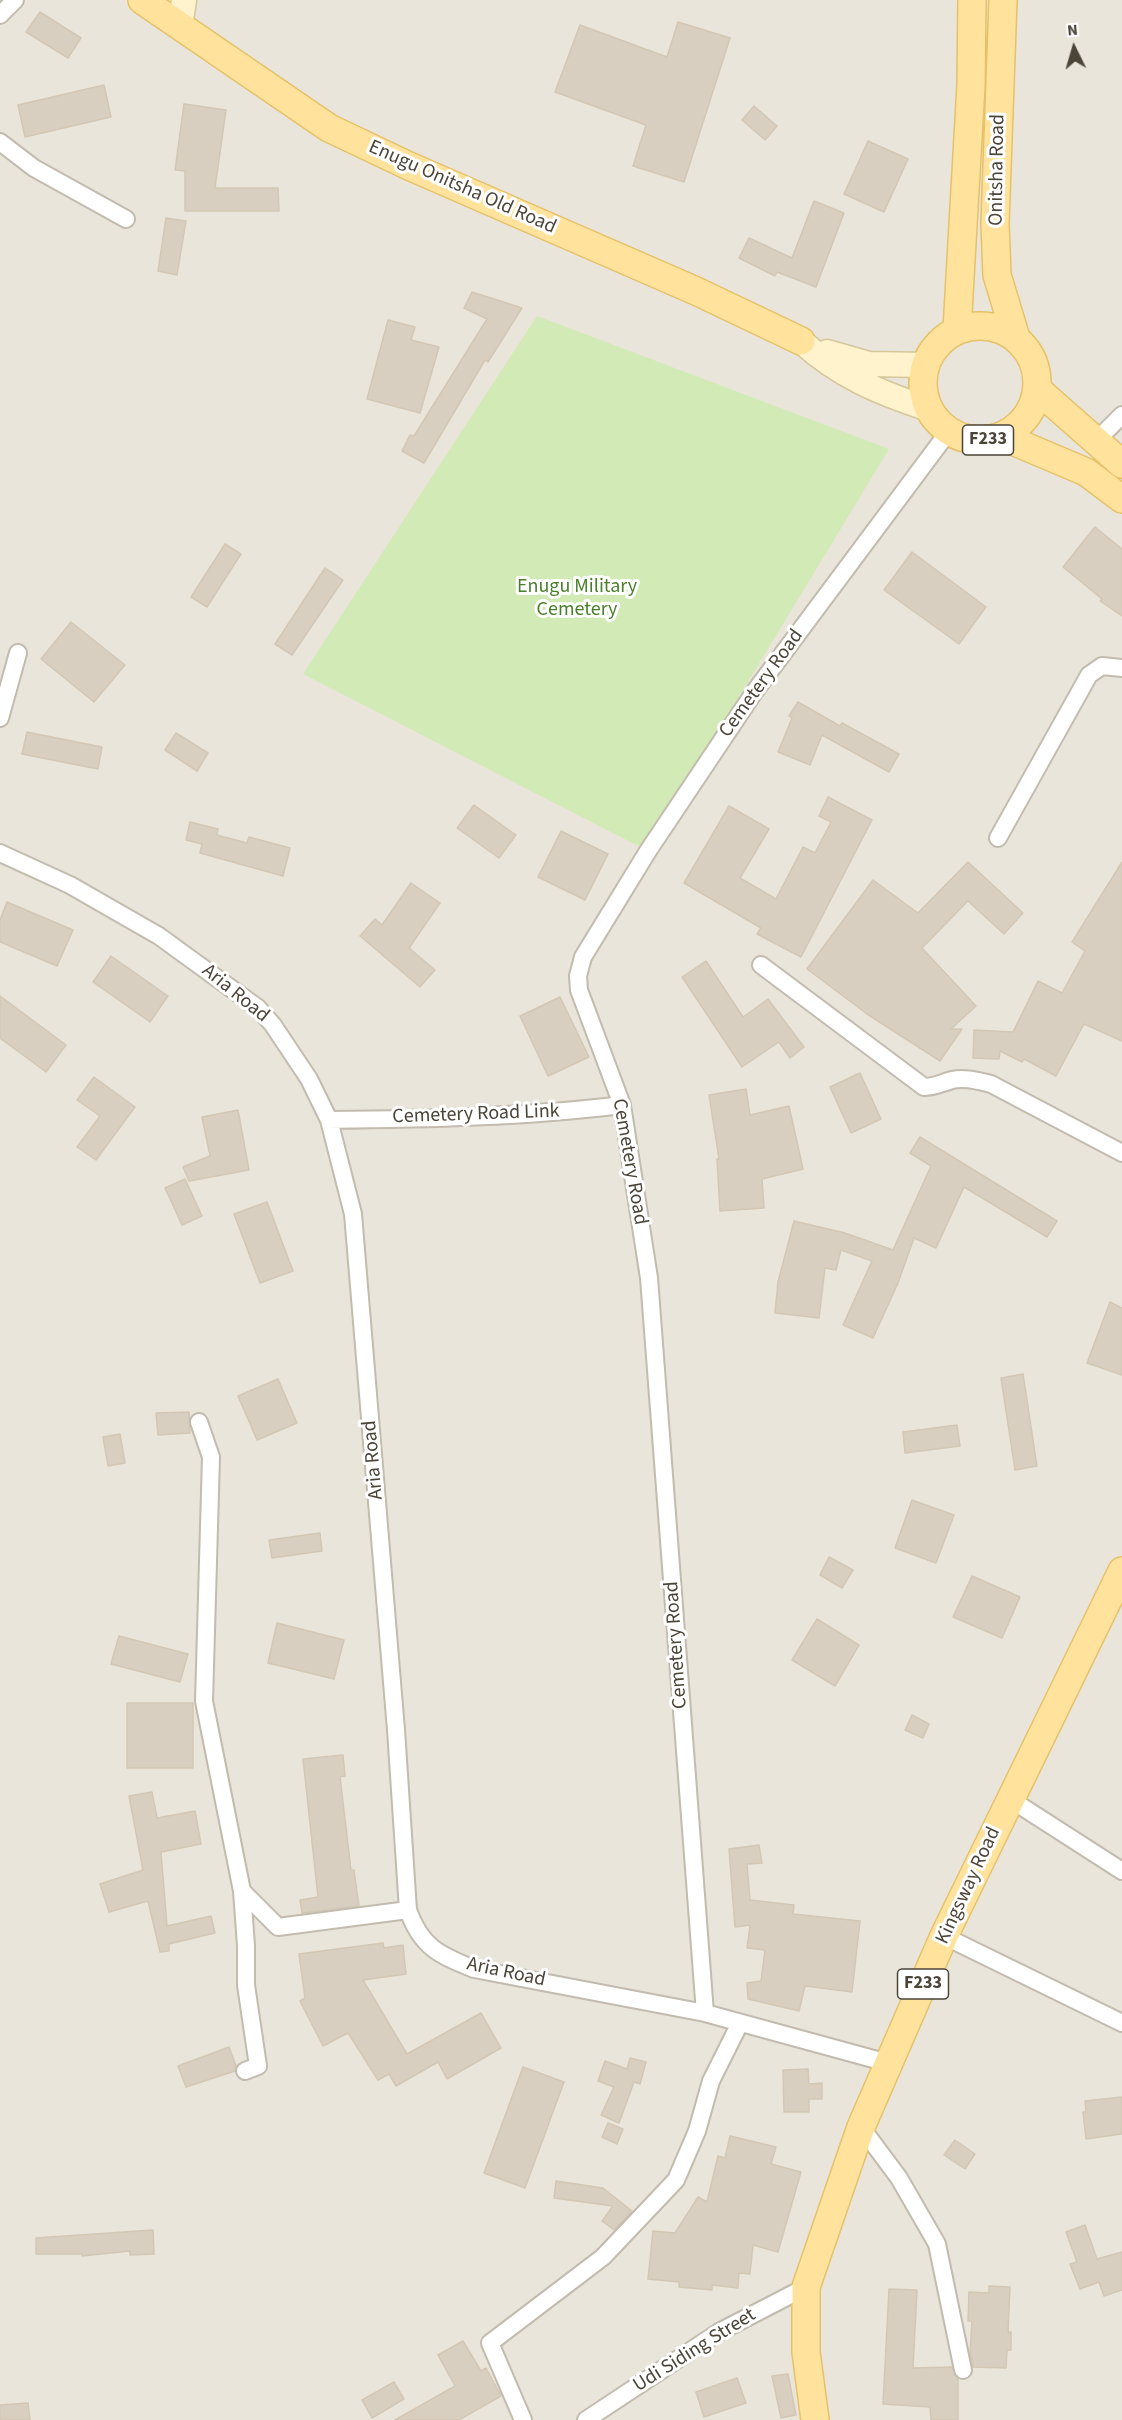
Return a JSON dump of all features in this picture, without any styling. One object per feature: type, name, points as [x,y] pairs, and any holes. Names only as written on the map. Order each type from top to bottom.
[{"type":"main road","name":"Enugu Onitsha Old Road","points":[[142,0],[329,128],[409,166],[696,291],[801,341]]},
{"type":"main road","points":[[180,27],[184,0]]},
{"type":"main road","name":"Onitsha Road","points":[[957,330],[971,85],[972,0]]},
{"type":"main road","name":"Onitsha Road","points":[[1003,0],[996,224],[997,264],[1006,312],[1016,338]]},
{"type":"main road","points":[[929,410],[923,387],[925,365],[932,350],[943,338],[957,330],[972,326],[988,326],[1003,330],[1016,338],[1029,352],[1037,370],[1038,390],[1122,464]]},
{"type":"main road","points":[[801,341],[844,359],[869,364],[925,365]]},
{"type":"main road","points":[[801,341],[826,364],[898,399],[929,410]]},
{"type":"main road","name":"F233","points":[[929,410],[949,431],[980,440],[1001,436],[1026,418],[1038,390]]},
{"type":"main road","name":"F233","points":[[1001,436],[1086,471],[1122,498]]},
{"type":"main road","name":"Kingsway Road","points":[[815,2420],[807,2361],[806,2287],[861,2127],[944,1936],[1122,1571]]},
{"type":"street","points":[[0,15],[15,0]]},
{"type":"street","points":[[0,142],[34,168],[126,219]]},
{"type":"street","points":[[1097,440],[1122,416]]},
{"type":"street","name":"Cemetery Road","points":[[705,2013],[649,1278],[622,1105],[579,990],[578,976],[583,957],[634,873],[754,691],[949,431]]},
{"type":"street","points":[[0,718],[18,653]]},
{"type":"street","points":[[998,838],[1089,675],[1102,666],[1122,668]]},
{"type":"street","name":"Aria Road","points":[[0,853],[70,885],[159,936],[258,1008],[295,1055],[329,1120],[353,1214],[396,1730],[408,1910],[416,1931],[426,1944],[444,1957],[474,1969],[705,2013],[888,2063]]},
{"type":"street","points":[[760,965],[924,1087],[937,1087],[952,1080],[971,1079],[991,1084],[1122,1153]]},
{"type":"street","name":"Cemetery Road Link","points":[[329,1120],[467,1119],[549,1114],[622,1105]]},
{"type":"street","points":[[200,1422],[211,1457],[204,1701],[242,1891],[246,1985],[258,2066],[244,2071]]},
{"type":"street","points":[[1010,1799],[1122,1871]]},
{"type":"street","points":[[242,1891],[278,1928],[408,1910]]},
{"type":"street","points":[[944,1936],[1122,2023]]},
{"type":"street","points":[[523,2420],[490,2343],[603,2257],[676,2180],[697,2131],[711,2080],[740,2023]]},
{"type":"street","points":[[861,2127],[899,2178],[938,2244],[963,2370]]},
{"type":"street","name":"Udi Siding Street","points":[[586,2420],[719,2332],[806,2287]]},
{"type":"shaded area","points":[[0,0],[1122,0],[1122,2420],[0,2420]]},
{"type":"green space","name":"Enugu Military Cemetery","points":[[537,316],[889,449],[646,850],[303,674]]},
{"type":"building","points":[[40,12],[81,38],[68,58],[26,32]]},
{"type":"building","points":[[678,22],[730,38],[684,182],[633,166],[646,125],[555,92],[580,25],[667,57]]},
{"type":"building","points":[[104,85],[111,117],[25,137],[18,105]]},
{"type":"building","points":[[184,104],[226,110],[215,188],[278,188],[279,211],[185,211],[185,171],[175,170]]},
{"type":"building","points":[[754,106],[777,126],[765,140],[742,120]]},
{"type":"building","points":[[868,141],[908,159],[884,212],[844,194]]},
{"type":"building","points":[[814,201],[844,213],[816,287],[777,272],[775,276],[739,258],[749,238],[792,258]]},
{"type":"building","points":[[166,218],[186,221],[177,275],[158,271]]},
{"type":"building","points":[[472,292],[522,308],[488,362],[485,360],[424,463],[402,451],[410,435],[414,436],[487,319],[464,308]]},
{"type":"building","points":[[388,320],[415,327],[411,340],[439,347],[420,413],[367,399]]},
{"type":"building","points":[[1095,527],[1122,549],[1122,616],[1100,601],[1102,599],[1063,567]]},
{"type":"building","points":[[225,544],[241,554],[207,607],[191,597]]},
{"type":"building","points":[[912,552],[986,607],[959,644],[884,590]]},
{"type":"building","points":[[325,568],[343,580],[292,655],[275,644]]},
{"type":"building","points":[[71,622],[125,665],[94,702],[41,659]]},
{"type":"building","points":[[798,702],[840,726],[842,723],[899,754],[889,772],[822,735],[810,765],[778,752],[792,718],[789,716]]},
{"type":"building","points":[[27,732],[102,747],[98,769],[22,754]]},
{"type":"building","points":[[176,733],[208,753],[197,771],[165,750]]},
{"type":"building","points":[[828,797],[872,820],[801,957],[757,934],[761,928],[684,883],[729,806],[769,829],[740,878],[776,899],[803,847],[815,853],[831,822],[819,816]]},
{"type":"building","points":[[474,805],[516,835],[499,858],[457,828]]},
{"type":"building","points":[[190,822],[218,829],[217,835],[247,843],[249,837],[290,848],[283,876],[200,853],[202,844],[186,840]]},
{"type":"building","points":[[561,831],[608,854],[585,900],[538,877]]},
{"type":"building","points":[[968,862],[1023,913],[1004,934],[968,901],[922,948],[976,1006],[951,1029],[962,1029],[940,1061],[867,1014],[807,969],[873,880],[918,913]]},
{"type":"building","points":[[1122,862],[1122,1041],[1084,1024],[1056,1076],[1024,1059],[1022,1062],[1000,1051],[999,1059],[973,1058],[974,1030],[1013,1032],[1038,981],[1062,993],[1085,951],[1072,942]]},
{"type":"building","points":[[411,883],[440,903],[409,948],[435,970],[420,987],[360,936],[375,919],[382,925]]},
{"type":"building","points":[[7,902],[73,930],[57,966],[0,942],[0,920]]},
{"type":"building","points":[[111,956],[168,996],[150,1022],[93,982]]},
{"type":"building","points":[[706,961],[743,1017],[768,999],[804,1047],[790,1058],[779,1042],[742,1067],[682,977]]},
{"type":"building","points":[[0,996],[66,1045],[46,1072],[0,1038]]},
{"type":"building","points":[[560,997],[589,1057],[548,1076],[520,1016]]},
{"type":"building","points":[[860,1073],[881,1119],[851,1133],[830,1087]]},
{"type":"building","points":[[94,1077],[135,1107],[96,1160],[77,1147],[100,1116],[77,1100]]},
{"type":"building","points":[[746,1089],[750,1115],[789,1106],[803,1169],[762,1179],[764,1208],[720,1211],[717,1159],[719,1159],[709,1095]]},
{"type":"building","points":[[238,1110],[249,1170],[189,1181],[183,1167],[210,1156],[202,1117]]},
{"type":"building","points":[[920,1137],[1057,1221],[1047,1237],[964,1187],[936,1248],[914,1238],[898,1283],[873,1338],[843,1325],[872,1261],[841,1250],[836,1270],[825,1268],[819,1318],[775,1313],[778,1282],[794,1221],[845,1233],[893,1250],[931,1166],[910,1153]]},
{"type":"building","points":[[185,1179],[202,1216],[182,1225],[165,1188]]},
{"type":"building","points":[[267,1202],[293,1271],[260,1283],[234,1214]]},
{"type":"building","points":[[1110,1302],[1122,1308],[1122,1375],[1087,1363]]},
{"type":"building","points":[[1023,1374],[1037,1466],[1015,1470],[1001,1378]]},
{"type":"building","points":[[278,1379],[297,1423],[257,1440],[238,1396]]},
{"type":"building","points":[[189,1412],[190,1433],[158,1435],[156,1413]]},
{"type":"building","points":[[957,1425],[960,1446],[905,1453],[903,1432]]},
{"type":"building","points":[[120,1434],[125,1463],[108,1466],[103,1437]]},
{"type":"building","points":[[912,1500],[954,1515],[936,1563],[895,1548]]},
{"type":"building","points":[[320,1533],[322,1551],[272,1558],[269,1540]]},
{"type":"building","points":[[829,1557],[853,1570],[842,1588],[820,1575]]},
{"type":"building","points":[[972,1576],[1020,1597],[1002,1638],[953,1617]]},
{"type":"building","points":[[817,1619],[859,1645],[835,1686],[792,1660]]},
{"type":"building","points":[[277,1623],[344,1640],[334,1679],[268,1663]]},
{"type":"building","points":[[119,1636],[188,1654],[180,1682],[111,1664]]},
{"type":"building","points":[[127,1703],[193,1703],[193,1768],[127,1768]]},
{"type":"building","points":[[912,1715],[929,1724],[923,1738],[905,1730]]},
{"type":"building","points":[[343,1755],[345,1776],[340,1777],[351,1870],[354,1870],[359,1906],[302,1913],[300,1900],[318,1897],[303,1759]]},
{"type":"building","points":[[152,1792],[157,1818],[195,1811],[201,1844],[161,1852],[167,1926],[211,1916],[215,1933],[169,1944],[169,1951],[160,1952],[148,1901],[109,1912],[100,1884],[143,1870],[129,1796]]},
{"type":"building","points":[[759,1845],[762,1863],[747,1864],[750,1900],[794,1905],[793,1914],[860,1921],[852,1992],[805,1986],[799,2011],[748,1999],[747,1983],[761,1981],[765,1950],[747,1948],[750,1925],[735,1927],[729,1849]]},
{"type":"building","points":[[383,1943],[384,1948],[403,1945],[406,1974],[363,1980],[407,2054],[481,2013],[501,2048],[447,2079],[438,2062],[396,2086],[389,2074],[378,2080],[348,2033],[323,2046],[300,2001],[305,1998],[299,1954]]},
{"type":"building","points":[[229,2047],[236,2066],[235,2071],[186,2087],[178,2066]]},
{"type":"building","points":[[630,2058],[646,2062],[640,2084],[634,2082],[619,2123],[601,2115],[614,2087],[598,2081],[605,2061],[627,2069]]},
{"type":"building","points":[[523,2067],[564,2082],[525,2188],[484,2173]]},
{"type":"building","points":[[808,2069],[809,2084],[822,2083],[822,2099],[809,2099],[809,2112],[784,2112],[783,2070]]},
{"type":"building","points":[[1122,2097],[1122,2134],[1086,2139],[1083,2112],[1086,2112],[1085,2101]]},
{"type":"building","points":[[608,2123],[623,2129],[617,2144],[602,2137]]},
{"type":"building","points":[[730,2136],[776,2147],[771,2164],[801,2172],[778,2252],[753,2245],[750,2274],[739,2273],[738,2288],[712,2285],[712,2290],[679,2287],[679,2282],[648,2279],[653,2231],[675,2233],[698,2197],[707,2202],[718,2156],[725,2158]]},
{"type":"building","points":[[955,2140],[975,2154],[965,2169],[944,2155]]},
{"type":"building","points":[[556,2181],[603,2188],[632,2211],[614,2230],[602,2221],[613,2206],[554,2198]]},
{"type":"building","points":[[1085,2225],[1097,2259],[1122,2252],[1122,2290],[1104,2296],[1099,2282],[1080,2289],[1070,2264],[1077,2262],[1066,2232]]},
{"type":"building","points":[[153,2230],[154,2254],[130,2255],[130,2251],[82,2256],[82,2254],[36,2254],[36,2238]]},
{"type":"building","points":[[989,2286],[1010,2287],[1008,2332],[1011,2332],[1011,2350],[1007,2350],[1006,2368],[973,2367],[970,2353],[972,2321],[968,2321],[969,2292],[989,2293]]},
{"type":"building","points":[[889,2289],[917,2290],[913,2368],[952,2367],[958,2379],[958,2420],[931,2420],[930,2407],[883,2404]]},
{"type":"building","points":[[463,2341],[481,2371],[486,2368],[501,2396],[459,2420],[395,2420],[455,2386],[438,2355]]},
{"type":"building","points":[[788,2374],[796,2415],[781,2418],[772,2376]]},
{"type":"building","points":[[737,2378],[746,2403],[704,2417],[696,2392]]},
{"type":"building","points":[[394,2382],[404,2399],[372,2418],[362,2400]]},
{"type":"building","points":[[28,2403],[30,2420],[0,2420],[0,2405]]}]
